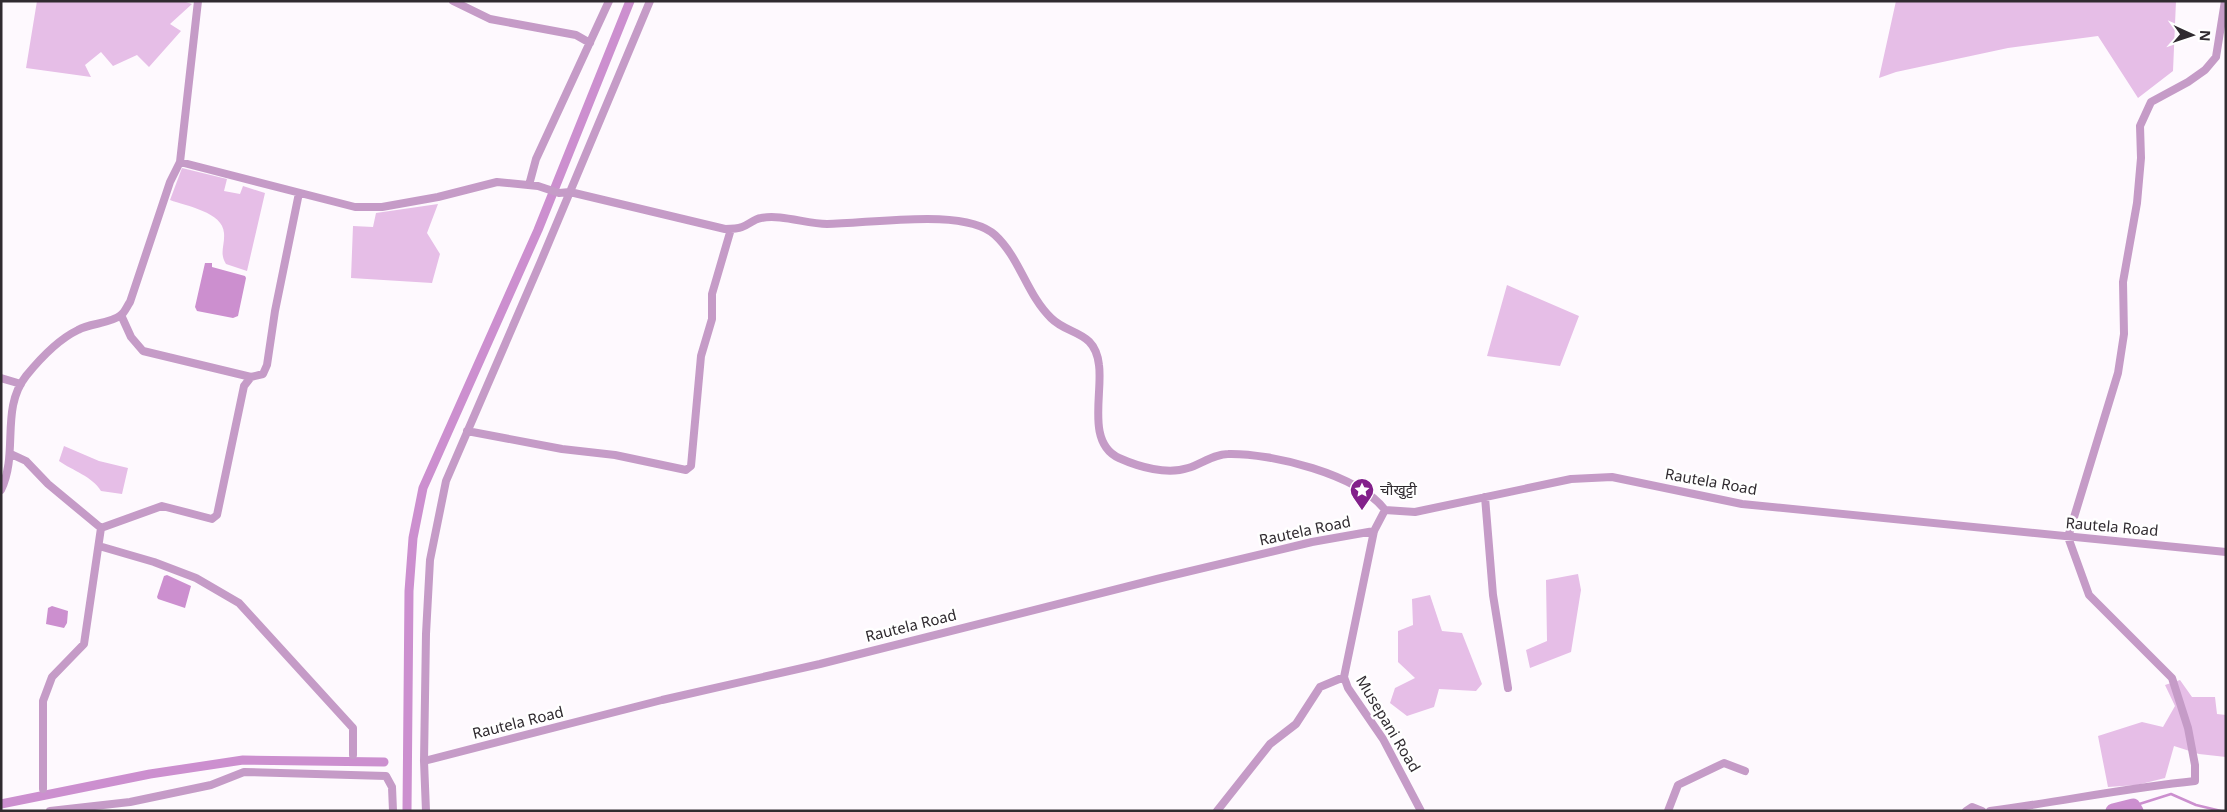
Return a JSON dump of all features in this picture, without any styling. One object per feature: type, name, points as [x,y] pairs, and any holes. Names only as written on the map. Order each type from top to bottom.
[{"type":"street","points":[[1,490],[10,454],[11,413],[14,394],[26,376],[52,349],[78,330],[121,315],[130,302],[167,190],[180,162],[198,1]]},
{"type":"street","points":[[453,1],[490,19],[576,35],[590,43]]},
{"type":"street","points":[[533,185],[536,159],[609,1]]},
{"type":"street","points":[[426,811],[424,762],[426,634],[430,560],[446,481],[650,1]]},
{"type":"street","points":[[1990,811],[2062,802],[2141,787],[2195,781],[2195,765],[2188,728],[2172,678],[2089,595],[2068,537],[2118,373],[2124,334],[2123,282],[2137,203],[2140,126],[2151,102],[2188,82],[2205,70],[2216,57],[2225,1]]},
{"type":"street","points":[[180,162],[355,207],[382,207],[438,197],[497,182],[533,185],[559,193],[570,192],[725,230],[740,228],[761,218],[825,224],[954,220],[979,224],[996,235],[1036,299],[1052,319],[1082,334],[1095,349],[1100,364],[1099,431],[1105,446],[1116,457],[1139,466],[1166,470],[1186,469],[1225,454],[1255,456],[1309,466],[1356,485],[1378,500],[1385,510]]},
{"type":"street","points":[[101,528],[162,506],[212,519],[217,515],[244,386],[251,378],[263,374],[267,365],[286,254],[299,193]]},
{"type":"street","points":[[467,431],[562,449],[615,454],[686,470],[691,466],[701,356],[712,318],[712,294],[731,229]]},
{"type":"street","points":[[121,315],[131,337],[143,351],[251,378]]},
{"type":"street","points":[[1,378],[21,384]]},
{"type":"street","points":[[10,454],[26,461],[48,484],[101,528]]},
{"type":"street","name":"Rautela Road","points":[[424,762],[662,700],[820,664],[1165,577],[1312,542],[1374,531],[1385,510],[1416,512],[1571,479],[1612,477],[1742,504],[2226,552]]},
{"type":"street","points":[[1485,497],[1493,595],[1508,688]]},
{"type":"street","points":[[43,789],[43,701],[52,677],[84,644],[101,528]]},
{"type":"street","name":"Musepani Road","points":[[1374,531],[1344,677],[1348,688],[1383,739],[1421,811]]},
{"type":"street","points":[[99,546],[154,562],[196,578],[239,603],[353,728],[353,755]]},
{"type":"street","points":[[1217,811],[1270,744],[1296,724],[1320,687],[1344,677]]},
{"type":"street","points":[[1668,811],[1678,785],[1724,762],[1745,771]]},
{"type":"street","points":[[50,811],[130,802],[211,785],[244,772],[386,776],[392,787],[393,811]]},
{"type":"street","points":[[1966,811],[1972,807],[1982,811]]},
{"type":"shaded area","points":[[37,1],[183,1],[192,4],[170,24],[181,31],[149,67],[137,55],[113,66],[101,52],[85,65],[91,77],[26,68]]},
{"type":"shaded area","points":[[1896,1],[2176,1],[2173,71],[2138,98],[2098,36],[2008,48],[1896,72],[1879,78]]},
{"type":"shaded area","points":[[182,168],[227,179],[224,191],[240,194],[243,186],[265,193],[247,271],[226,264],[223,253],[224,233],[222,226],[217,220],[203,211],[170,200]]},
{"type":"shaded area","points":[[438,204],[427,233],[440,254],[432,283],[351,278],[353,226],[373,227],[376,213]]},
{"type":"shaded area","points":[[205,263],[212,263],[212,267],[245,276],[238,316],[233,318],[197,311],[195,307]]},
{"type":"shaded area","points":[[1507,285],[1579,316],[1560,366],[1487,356]]},
{"type":"shaded area","points":[[64,446],[99,461],[128,468],[122,494],[101,491],[93,481],[59,461]]},
{"type":"shaded area","points":[[1578,574],[1581,590],[1571,652],[1530,668],[1526,650],[1547,641],[1546,580]]},
{"type":"shaded area","points":[[167,575],[191,586],[185,608],[158,599],[164,576]]},
{"type":"shaded area","points":[[1430,595],[1442,631],[1462,633],[1482,684],[1476,691],[1439,689],[1434,707],[1407,716],[1390,703],[1395,688],[1415,678],[1398,662],[1398,631],[1413,625],[1412,599]]},
{"type":"shaded area","points":[[52,606],[68,611],[67,623],[64,628],[46,624],[48,608]]},
{"type":"shaded area","points":[[2180,680],[2192,697],[2215,697],[2217,714],[2226,715],[2226,757],[2199,754],[2174,746],[2165,778],[2137,785],[2108,787],[2098,736],[2142,722],[2163,727],[2175,706],[2165,685]]},
{"type":"waterway","points":[[407,811],[409,591],[413,538],[423,488],[538,230],[630,1]]},
{"type":"waterway","points":[[1,804],[150,774],[243,760],[384,762]]},
{"type":"waterway","points":[[2133,806],[2171,794],[2196,805],[2221,811]]},
{"type":"waterway","points":[[2113,811],[2133,806],[2136,811]]},
{"type":"place","name":"चौखुट्टी","points":[[1362,511]]}]
